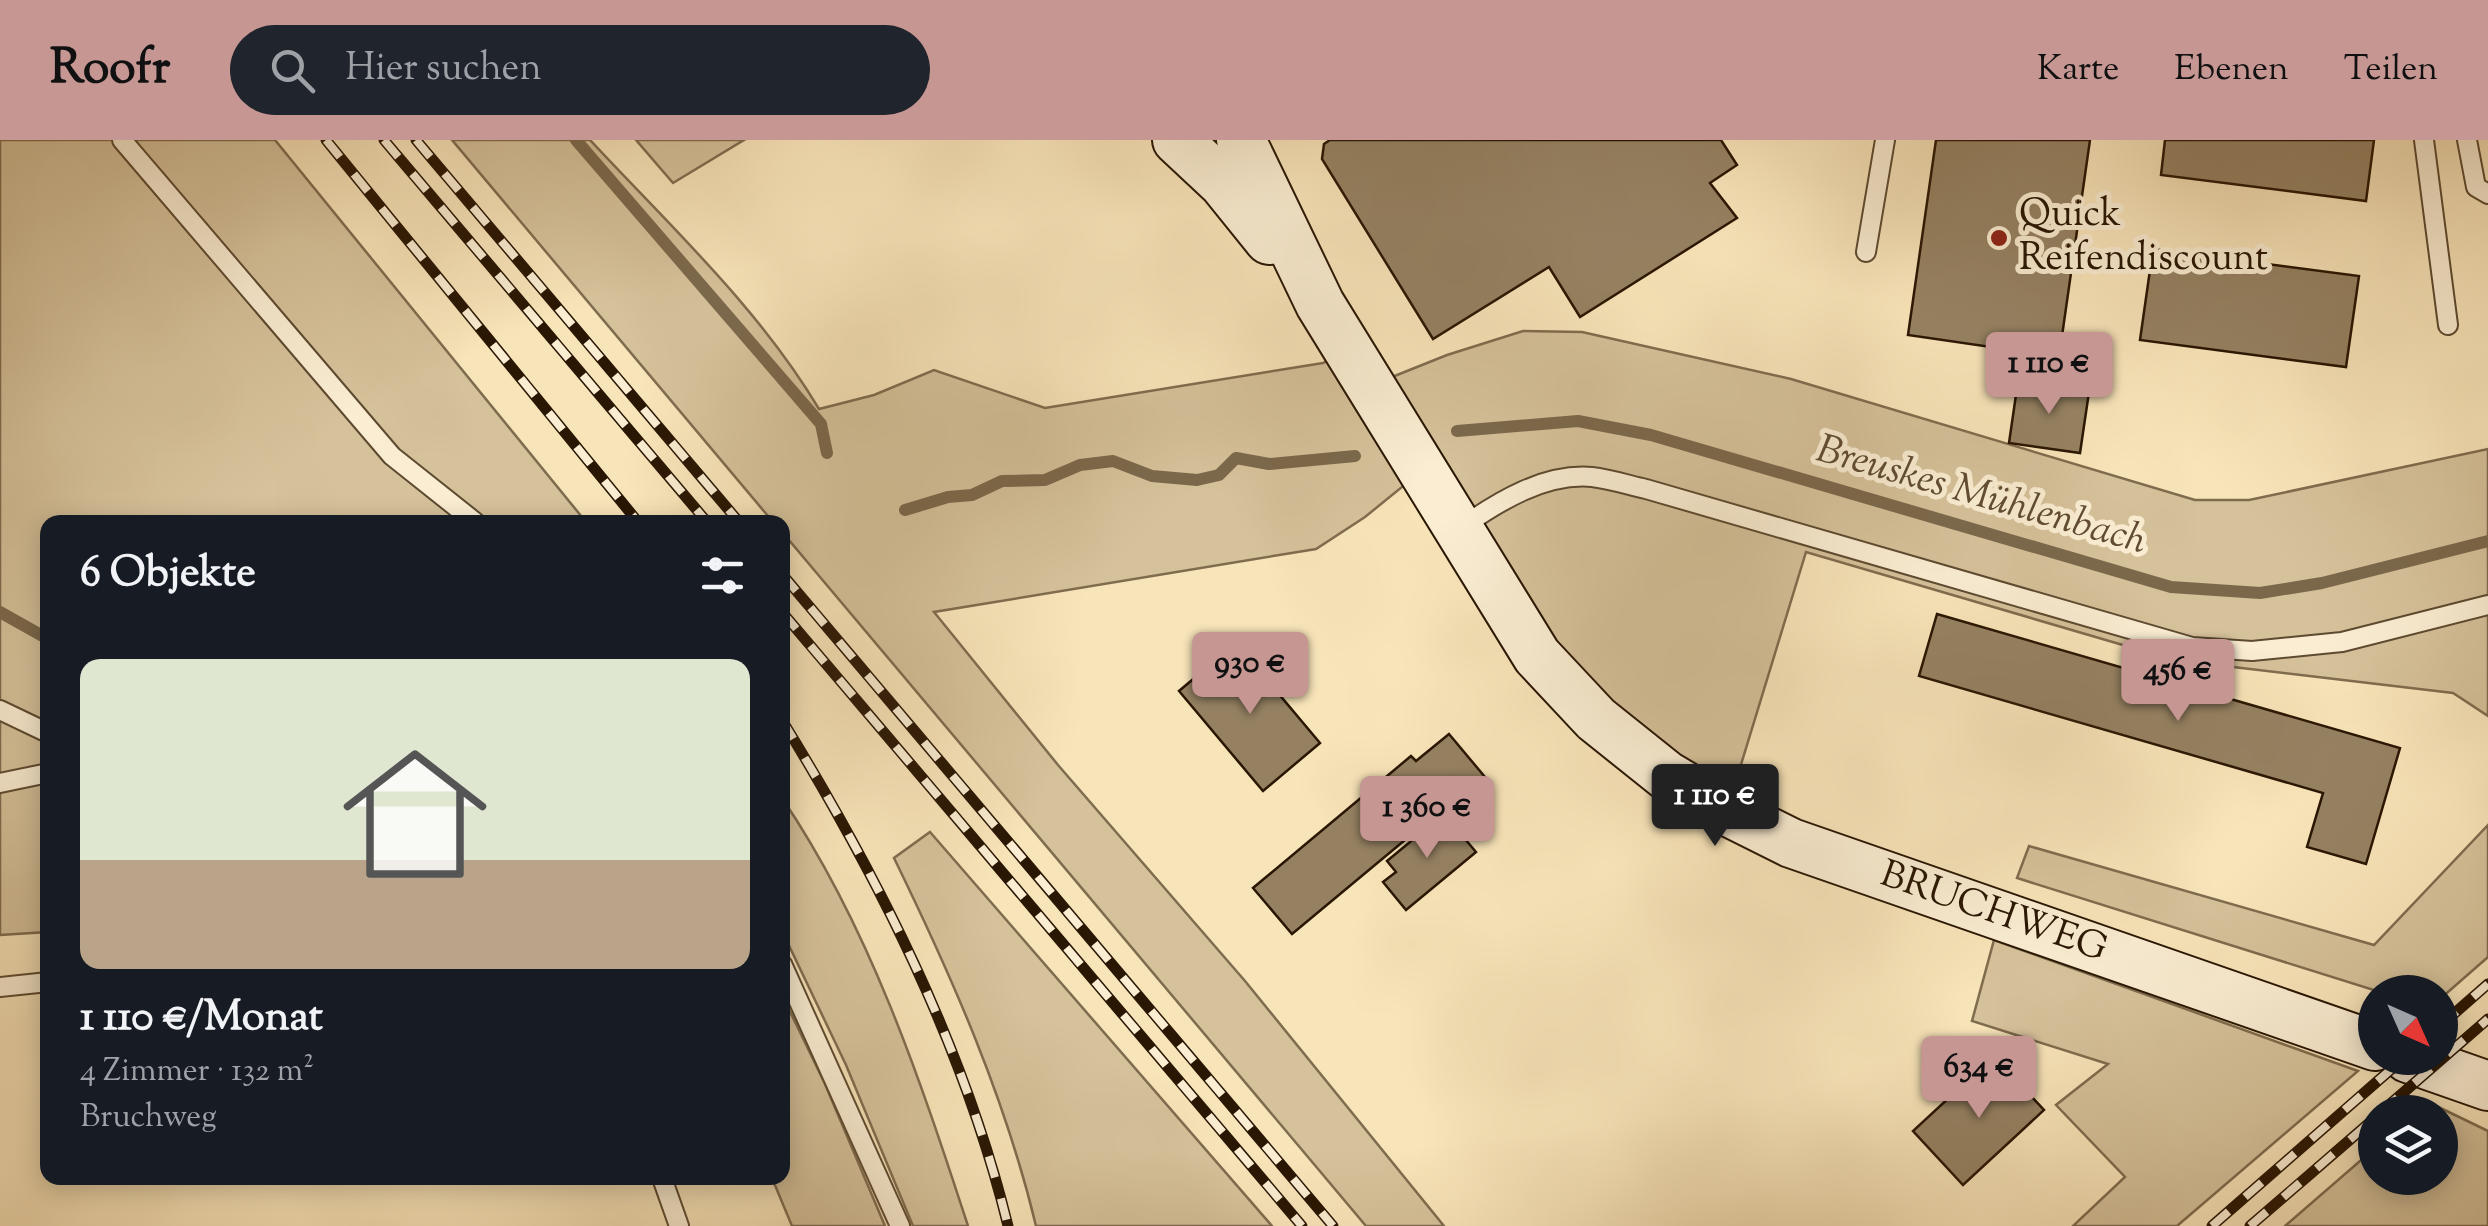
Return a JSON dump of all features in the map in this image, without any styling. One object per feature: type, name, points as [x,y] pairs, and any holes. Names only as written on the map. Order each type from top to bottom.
[{"type":"street","name":"BRUCHWEG","points":[[1177,140],[1223,183],[1320,304]]},
{"type":"street","name":"BRUCHWEG","points":[[1241,140],[1320,304],[1537,656],[1596,719],[1666,776],[1790,843],[2358,1040]]},
{"type":"street","points":[[2457,1075],[2488,1086]]},
{"type":"lane","points":[[122,140],[392,456],[465,515]]},
{"type":"lane","points":[[1866,252],[1885,140]]},
{"type":"lane","points":[[2424,140],[2448,325]]},
{"type":"lane","points":[[2467,140],[2476,187],[2488,194]]},
{"type":"lane","points":[[1457,530],[1488,509],[1546,481],[1590,477],[1646,489],[2192,647],[2252,651],[2342,642],[2488,605]]},
{"type":"lane","points":[[0,710],[40,729]]},
{"type":"lane","points":[[0,783],[40,775]]},
{"type":"lane","points":[[790,982],[900,1226]]},
{"type":"lane","points":[[0,986],[40,983]]},
{"type":"lane","points":[[664,1185],[679,1226]]},
{"type":"shaded area","points":[[0,140],[275,140],[580,515],[40,515],[40,932],[0,935]]},
{"type":"shaded area","points":[[452,140],[590,140],[741,302],[819,409],[874,395],[934,370],[1045,408],[1323,363],[1367,342],[1382,381],[1523,331],[1582,332],[1791,379],[2195,500],[2249,500],[2488,449],[2488,716],[2453,693],[2174,660],[1806,552],[1732,794],[1642,730],[1594,685],[1529,606],[1429,465],[1365,517],[1316,549],[934,612],[1058,765],[1245,981],[1444,1226],[1366,1226],[790,541],[790,515],[767,515]]},
{"type":"shaded area","points":[[636,140],[744,140],[673,183]]},
{"type":"shaded area","points":[[790,811],[867,952],[911,1060],[968,1226],[913,1226],[846,1065],[790,948]]},
{"type":"shaded area","points":[[2488,825],[2488,957],[2458,983],[2458,975],[2358,975],[2358,985],[2017,878],[2029,846],[2374,945]]},
{"type":"shaded area","points":[[930,832],[1272,1226],[1036,1226],[993,1084],[894,858]]},
{"type":"shaded area","points":[[1994,940],[2358,1071],[2177,1226],[2073,1226],[2125,1177],[2056,1105],[2108,1064],[1972,1021]]},
{"type":"shaded area","points":[[790,1012],[885,1226],[792,1226],[775,1185],[790,1185]]},
{"type":"shaded area","points":[[2458,1116],[2488,1131],[2488,1226],[2285,1226],[2358,1163],[2358,1195],[2458,1195]]},
{"type":"building","points":[[1330,140],[1721,140],[1737,165],[1710,183],[1737,218],[1580,317],[1549,267],[1433,339],[1322,159],[1324,144]]},
{"type":"building","name":"Quick Reifendiscount","points":[[1936,140],[2090,140],[2059,357],[1908,335]]},
{"type":"building","points":[[2165,140],[2374,140],[2366,201],[2161,175]]},
{"type":"building","points":[[2153,249],[2359,276],[2346,367],[2140,340]]},
{"type":"building","points":[[2018,381],[2089,392],[2080,453],[2009,443]]},
{"type":"building","points":[[1937,614],[2400,748],[2366,864],[2307,847],[2323,793],[1919,676]]},
{"type":"building","points":[[1236,643],[1320,743],[1263,791],[1179,691]]},
{"type":"building","points":[[1449,734],[1490,783],[1454,813],[1447,805],[1292,934],[1253,888],[1411,756],[1416,761]]},
{"type":"building","points":[[1444,814],[1476,852],[1406,910],[1383,882],[1396,872],[1387,861],[1421,833],[1417,829]]},
{"type":"building","points":[[1994,1056],[2044,1110],[1963,1185],[1913,1131]]},
{"type":"waterway","points":[[576,140],[821,424],[827,453]]},
{"type":"waterway","name":"Breuskes Mühlenbach","points":[[1457,431],[1578,421],[1651,435],[2171,587],[2260,593],[2322,583],[2488,541]]},
{"type":"waterway","name":"Breuskes Mühlenbach","points":[[905,510],[948,497],[972,495],[1002,481],[1045,480],[1080,465],[1113,461],[1152,476],[1197,480],[1219,475],[1236,458],[1269,464],[1355,456]]},
{"type":"waterway","name":"Breuskes Mühlenbach","points":[[0,612],[40,634]]},
{"type":"railway","points":[[326,140],[632,515]]},
{"type":"railway","points":[[384,140],[701,515]]},
{"type":"railway","points":[[416,140],[733,515]]},
{"type":"railway","points":[[790,583],[1333,1226]]},
{"type":"railway","points":[[790,621],[1302,1226]]},
{"type":"railway","points":[[790,733],[852,840],[914,964],[968,1093],[1008,1226]]},
{"type":"railway","points":[[2458,1010],[2488,984]]},
{"type":"railway","points":[[2401,1095],[2488,1019]]},
{"type":"railway","points":[[2212,1226],[2385,1075]]},
{"type":"railway","points":[[2250,1226],[2358,1133]]},
{"type":"place","name":"Quick Reifendiscount","points":[[1999,238]]}]
